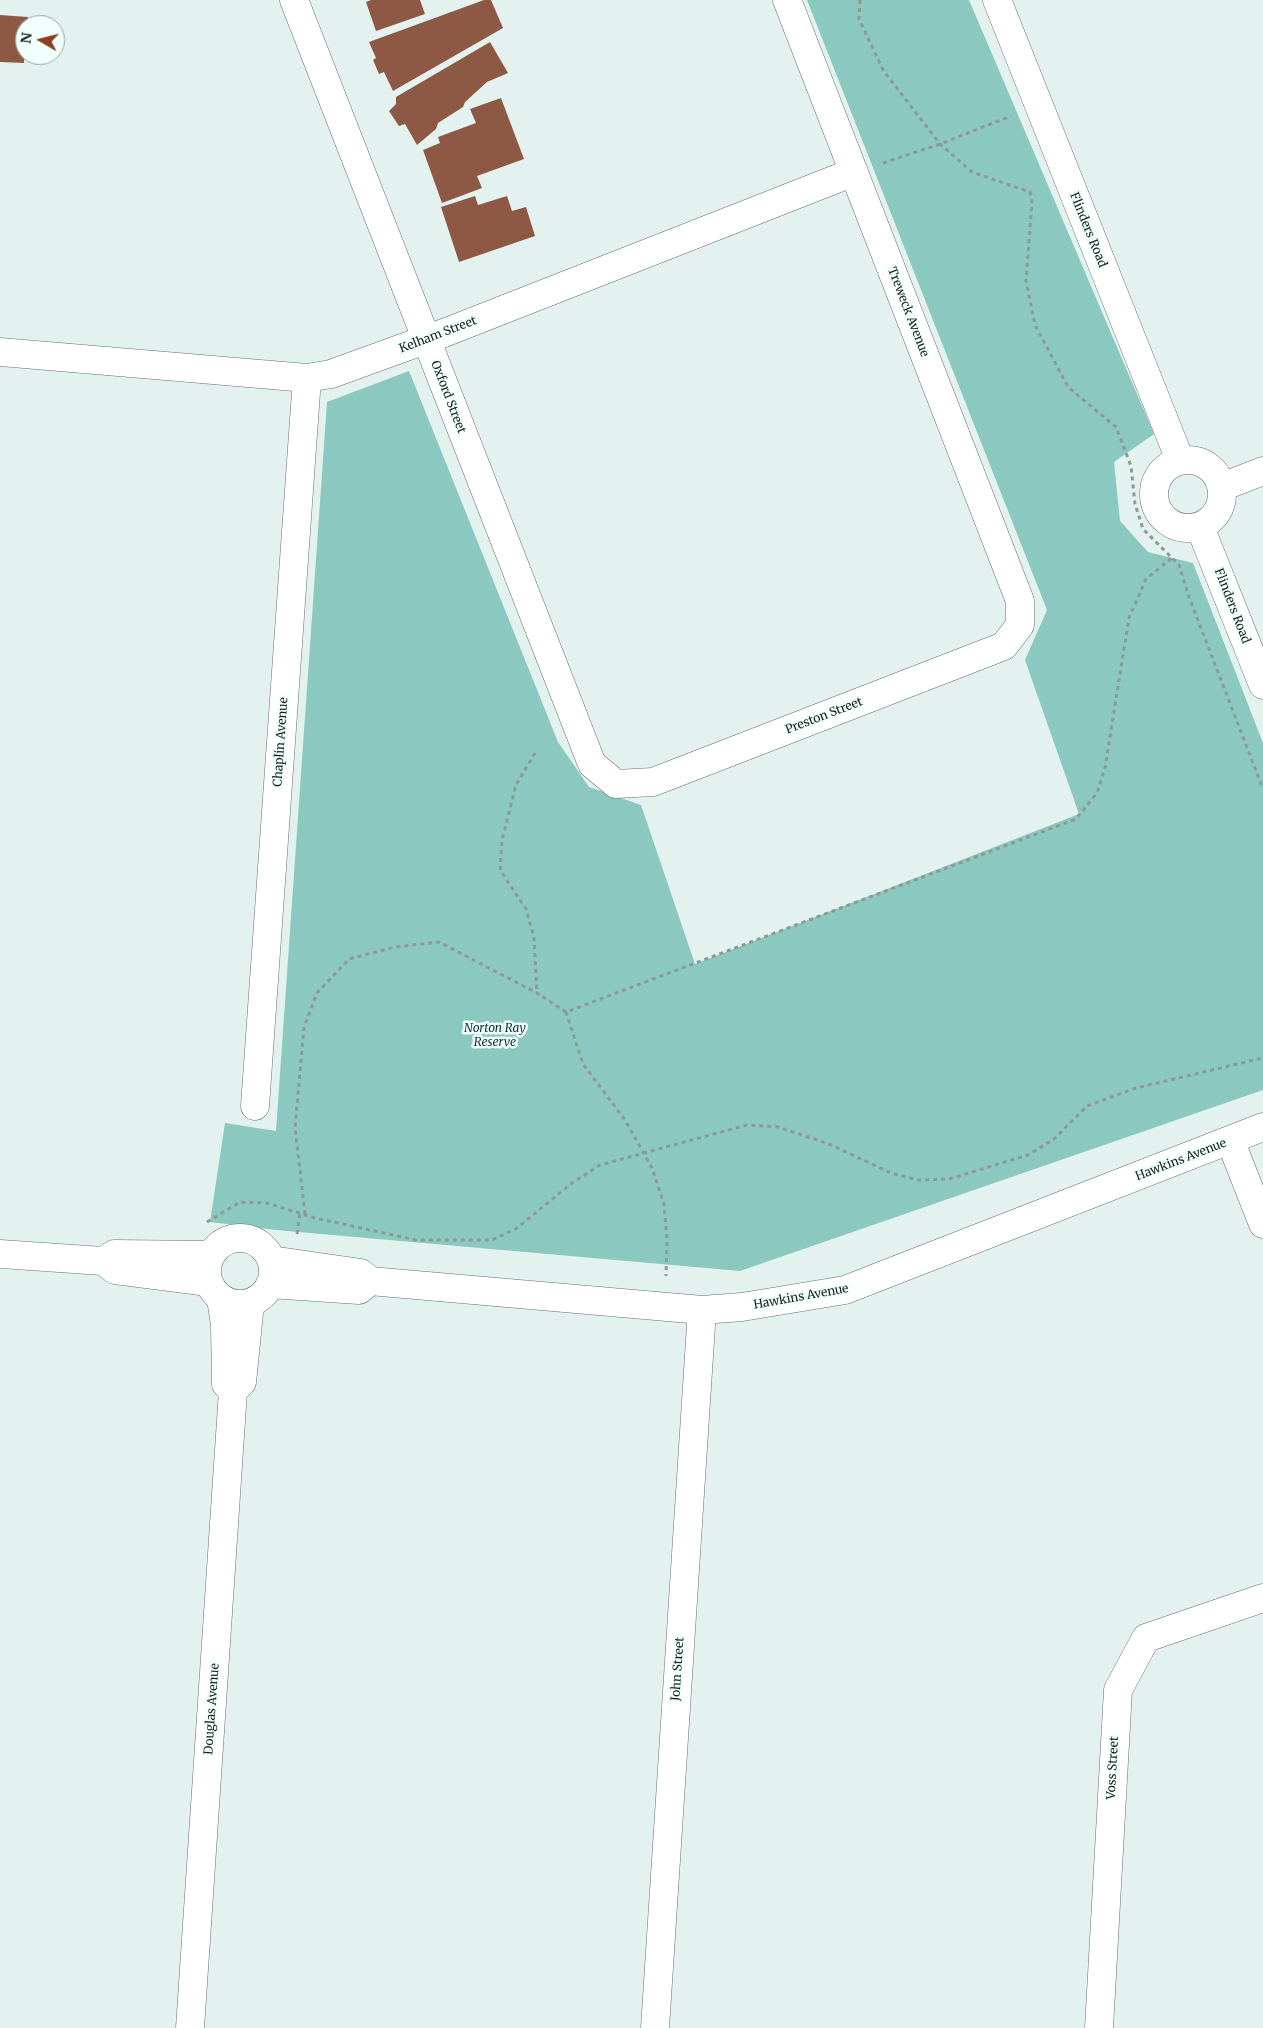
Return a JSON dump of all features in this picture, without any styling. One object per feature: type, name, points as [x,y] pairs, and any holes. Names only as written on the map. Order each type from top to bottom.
[{"type":"street","name":"Oxford Street","points":[[294,0],[592,764],[616,784]]},
{"type":"street","name":"Treweck Avenue","points":[[787,0],[1020,601],[1020,625]]},
{"type":"street","name":"Flinders Road","points":[[997,0],[1180,460]]},
{"type":"street","name":"Kelham Street","points":[[0,352],[307,378],[331,374],[426,340],[854,172]]},
{"type":"street","name":"Chaplin Avenue","points":[[255,1106],[307,378]]},
{"type":"street","points":[[1180,460],[1196,460],[1213,470],[1222,487],[1219,510],[1212,519],[1200,527],[1188,529],[1174,526],[1161,516],[1154,499],[1156,481],[1166,468],[1180,460]]},
{"type":"street","points":[[1222,487],[1263,471]]},
{"type":"street","name":"Flinders Road","points":[[1200,527],[1263,685]]},
{"type":"street","name":"Preston Street","points":[[616,784],[653,782],[1004,646],[1020,625]]},
{"type":"street","name":"Hawkins Avenue","points":[[270,1272],[361,1273],[370,1281],[702,1310],[742,1307],[845,1290],[1263,1127]]},
{"type":"street","points":[[1230,1140],[1263,1224]]},
{"type":"street","points":[[0,1254],[103,1261],[115,1270],[215,1290],[234,1304],[250,1303],[265,1292],[270,1272],[262,1247],[247,1239],[239,1238],[223,1243],[212,1255],[208,1266],[215,1290]]},
{"type":"street","points":[[103,1261],[114,1254],[212,1255]]},
{"type":"street","name":"Douglas Avenue","points":[[215,1290],[225,1325],[226,1384],[233,1391]]},
{"type":"street","name":"Douglas Avenue","points":[[190,2028],[233,1391],[242,1382],[250,1303]]},
{"type":"street","name":"John Street","points":[[655,2028],[702,1310]]},
{"type":"street","name":"Voss Street","points":[[1099,2028],[1118,1690],[1146,1638],[1263,1598]]},
{"type":"path","points":[[860,0],[859,19],[883,70],[940,144],[972,172],[1030,192],[1032,202],[1026,281],[1035,325],[1068,387],[1116,427],[1131,466],[1135,504],[1143,528],[1179,565],[1189,597],[1263,788]]},
{"type":"path","points":[[854,172],[940,144],[1038,104]]},
{"type":"path","points":[[566,1012],[1076,819],[1097,793],[1105,768],[1129,618],[1146,579],[1173,557]]},
{"type":"path","points":[[535,753],[516,785],[502,840],[500,870],[526,909],[534,938],[537,993]]},
{"type":"path","points":[[305,1214],[295,1128],[304,1027],[317,993],[349,958],[395,947],[439,942],[537,993],[566,1012],[584,1064],[625,1120],[652,1168],[664,1204],[667,1240],[666,1281]]},
{"type":"path","points":[[202,1223],[210,1222],[220,1213],[240,1202],[267,1203],[305,1214],[416,1240],[492,1240],[517,1228],[572,1182],[600,1165],[746,1125],[778,1127],[829,1144],[891,1172],[918,1180],[949,1179],[1028,1155],[1054,1139],[1087,1106],[1136,1088],[1263,1058]]},
{"type":"green space","name":"Norton Ray Reserve","points":[[807,0],[969,0],[1154,434],[1114,462],[1120,521],[1148,552],[1193,563],[1263,743],[1263,1090],[740,1271],[276,1230],[210,1222],[225,1123],[276,1131],[327,402],[409,371],[558,742],[589,787],[641,805],[695,964],[1079,814],[1025,660],[1047,610]]},
{"type":"building","points":[[371,0],[420,0],[425,14],[376,31],[366,2]]},
{"type":"building","points":[[484,0],[491,0],[503,28],[393,91],[384,72],[379,74],[373,60],[376,58],[369,42]]},
{"type":"building","points":[[0,15],[15,16],[15,63],[0,62]]},
{"type":"building","points":[[490,42],[508,73],[487,82],[465,102],[463,107],[438,123],[436,129],[417,145],[405,124],[399,126],[389,111],[396,104],[396,97]]},
{"type":"building","points":[[501,98],[524,159],[477,176],[482,188],[442,203],[423,150],[440,143],[438,137],[476,123],[470,109]]},
{"type":"building","points":[[475,196],[478,205],[507,196],[512,211],[526,207],[535,236],[459,262],[441,207]]}]
